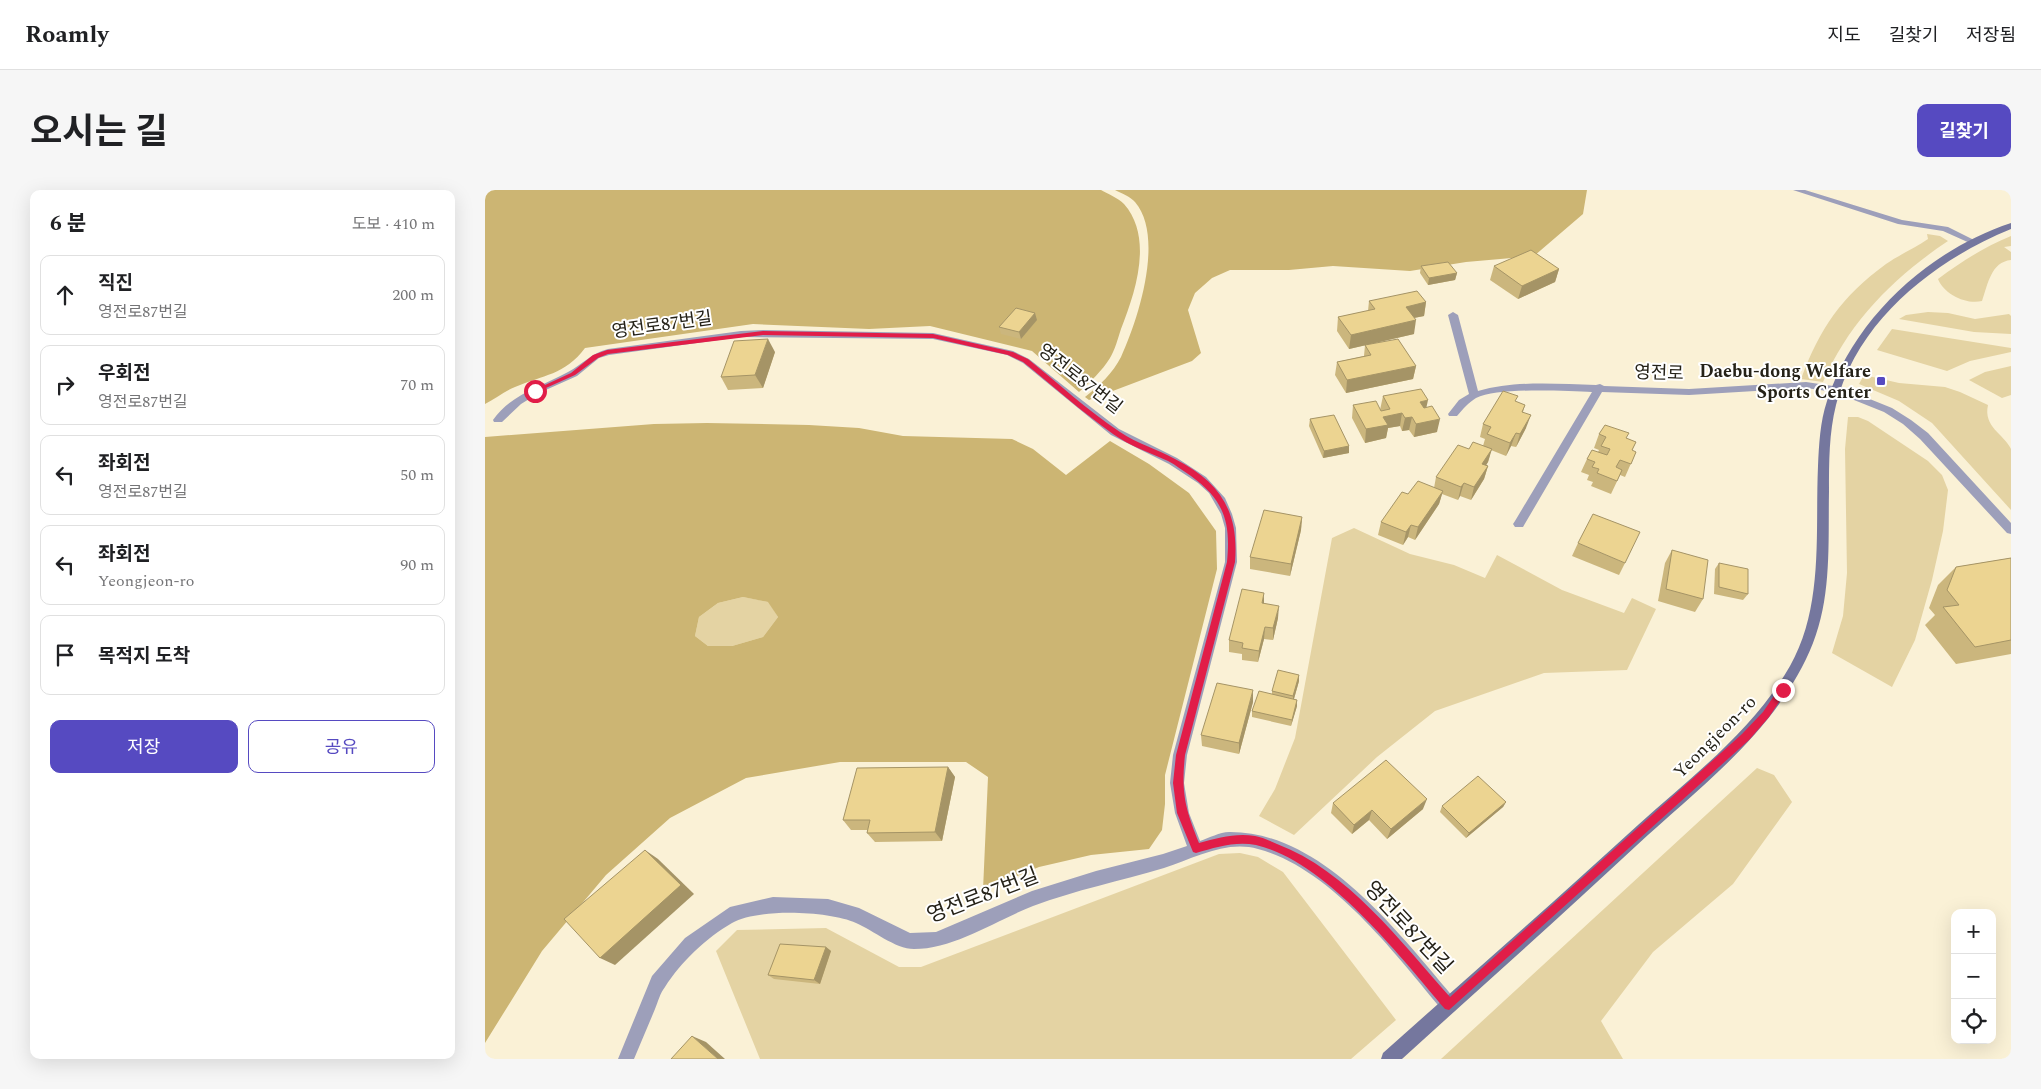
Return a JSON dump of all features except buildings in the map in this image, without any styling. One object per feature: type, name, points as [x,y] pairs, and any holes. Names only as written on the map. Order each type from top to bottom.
[{"type":"street","name":"Yeongjeon-ro","points":[[1389,1059],[1745,737],[1766,714],[1783,690],[1808,641],[1817,607],[1822,561],[1825,438],[1828,414],[1836,389],[1863,339],[1883,312],[1926,271],[1953,251],[1972,241],[2011,226]]},
{"type":"lane","points":[[1797,190],[1901,222],[1945,229],[1972,241]]},
{"type":"lane","points":[[1453,315],[1474,395]]},
{"type":"lane","name":"영전로87번길","points":[[498,420],[517,402],[535,391],[573,374],[596,356],[607,352],[741,334],[933,336],[1010,353],[1026,361],[1116,433],[1135,445],[1173,461],[1204,482],[1221,499],[1230,520],[1233,541],[1231,562],[1180,755],[1177,783],[1182,813],[1196,849]]},
{"type":"lane","name":"영전로","points":[[1453,414],[1463,402],[1474,395],[1492,390],[1601,387],[1689,392],[1806,385],[1836,389],[1888,410],[1907,422],[1923,436],[2011,530]]},
{"type":"lane","points":[[1519,524],[1601,387]]},
{"type":"lane","name":"영전로87번길","points":[[626,1059],[658,982],[691,944],[730,915],[773,904],[828,907],[859,916],[886,931],[910,941],[936,940],[1032,899],[1096,878],[1163,861],[1227,840],[1256,841],[1295,855],[1342,889],[1393,939],[1449,1005]]},
{"type":"shaded area","points":[[485,190],[1101,190],[1122,202],[1133,218],[1138,233],[1140,249],[1139,266],[1132,299],[1112,355],[1100,372],[1079,392],[1032,351],[930,326],[869,329],[753,324],[585,348],[570,364],[553,373],[511,389],[485,404]]},
{"type":"shaded area","points":[[1115,190],[1587,190],[1583,214],[1534,256],[1466,262],[1410,271],[1333,266],[1289,270],[1230,270],[1212,278],[1195,293],[1188,310],[1201,353],[1192,361],[1089,400],[1085,397],[1105,379],[1121,357],[1135,322],[1146,279],[1148,236],[1144,217],[1133,200]]},
{"type":"shaded area","points":[[1927,234],[1940,236],[1948,241],[1909,270],[1875,302],[1846,340],[1823,382],[1801,379],[1824,329],[1844,301],[1870,276],[1886,264],[1928,239]]},
{"type":"shaded area","points":[[2011,236],[2011,246],[2004,247],[2011,252],[2011,260],[2004,262],[1995,269],[1982,301],[1963,300],[1950,294],[1941,284],[1938,279],[1955,267],[1982,250]]},
{"type":"shaded area","points":[[1928,312],[1948,313],[1975,319],[2009,314],[2011,316],[2011,334],[1974,332],[1899,319],[1906,315]]},
{"type":"shaded area","points":[[1892,329],[2011,348],[2011,352],[1970,361],[1947,371],[1877,350]]},
{"type":"shaded area","points":[[2011,366],[2011,395],[2002,398],[1969,380],[1985,372]]},
{"type":"shaded area","points":[[1864,375],[1899,383],[1945,387],[1988,405],[1987,413],[1991,425],[2011,449],[2011,510],[1932,423],[1899,401],[1859,384]]},
{"type":"shaded area","points":[[1848,417],[1858,417],[1868,421],[1928,461],[1942,475],[1948,490],[1943,531],[1932,580],[1915,640],[1892,687],[1832,653],[1843,616],[1847,573],[1845,449]]},
{"type":"shaded area","points":[[654,424],[809,425],[859,428],[903,436],[1012,439],[1033,449],[1066,475],[1110,441],[1149,464],[1189,493],[1216,531],[1217,569],[1165,775],[1165,804],[1162,830],[1149,849],[1091,855],[1039,867],[983,890],[988,777],[966,762],[840,762],[746,778],[670,818],[606,875],[542,951],[485,1043],[485,437]],"holes":[[[743,597],[768,602],[778,617],[763,637],[732,646],[708,646],[695,636],[699,617],[718,603]]]},
{"type":"shaded area","points":[[1354,528],[1410,554],[1454,565],[1485,578],[1497,555],[1562,590],[1624,613],[1632,598],[1656,609],[1627,670],[1544,673],[1435,711],[1377,757],[1294,835],[1259,816],[1275,789],[1295,738],[1332,538]]},
{"type":"shaded area","points":[[743,597],[769,602],[778,617],[763,637],[732,646],[708,646],[695,636],[699,617],[718,603]]},
{"type":"shaded area","points":[[1757,768],[1774,775],[1792,802],[1733,884],[1653,952],[1601,1021],[1623,1059],[1441,1059]]},
{"type":"shaded area","points":[[1240,853],[1258,857],[1283,872],[1396,1020],[1351,1059],[760,1059],[716,951],[737,930],[826,928],[899,967],[921,967],[1219,854]]},
{"type":"place","name":"Daebu-dong Welfare Sports Center","points":[[1881,381]]},
{"type":"route","points":[[535,391],[573,374],[596,356],[607,352],[741,334],[933,336],[1010,353],[1026,361],[1116,433],[1135,445],[1173,461],[1204,482],[1221,499],[1230,520],[1233,541],[1231,562],[1221,606],[1180,755],[1177,783],[1182,813],[1196,849],[1227,840],[1256,841],[1295,855],[1342,889],[1393,939],[1449,1005],[1614,858],[1745,737],[1766,714],[1783,690]]}]
